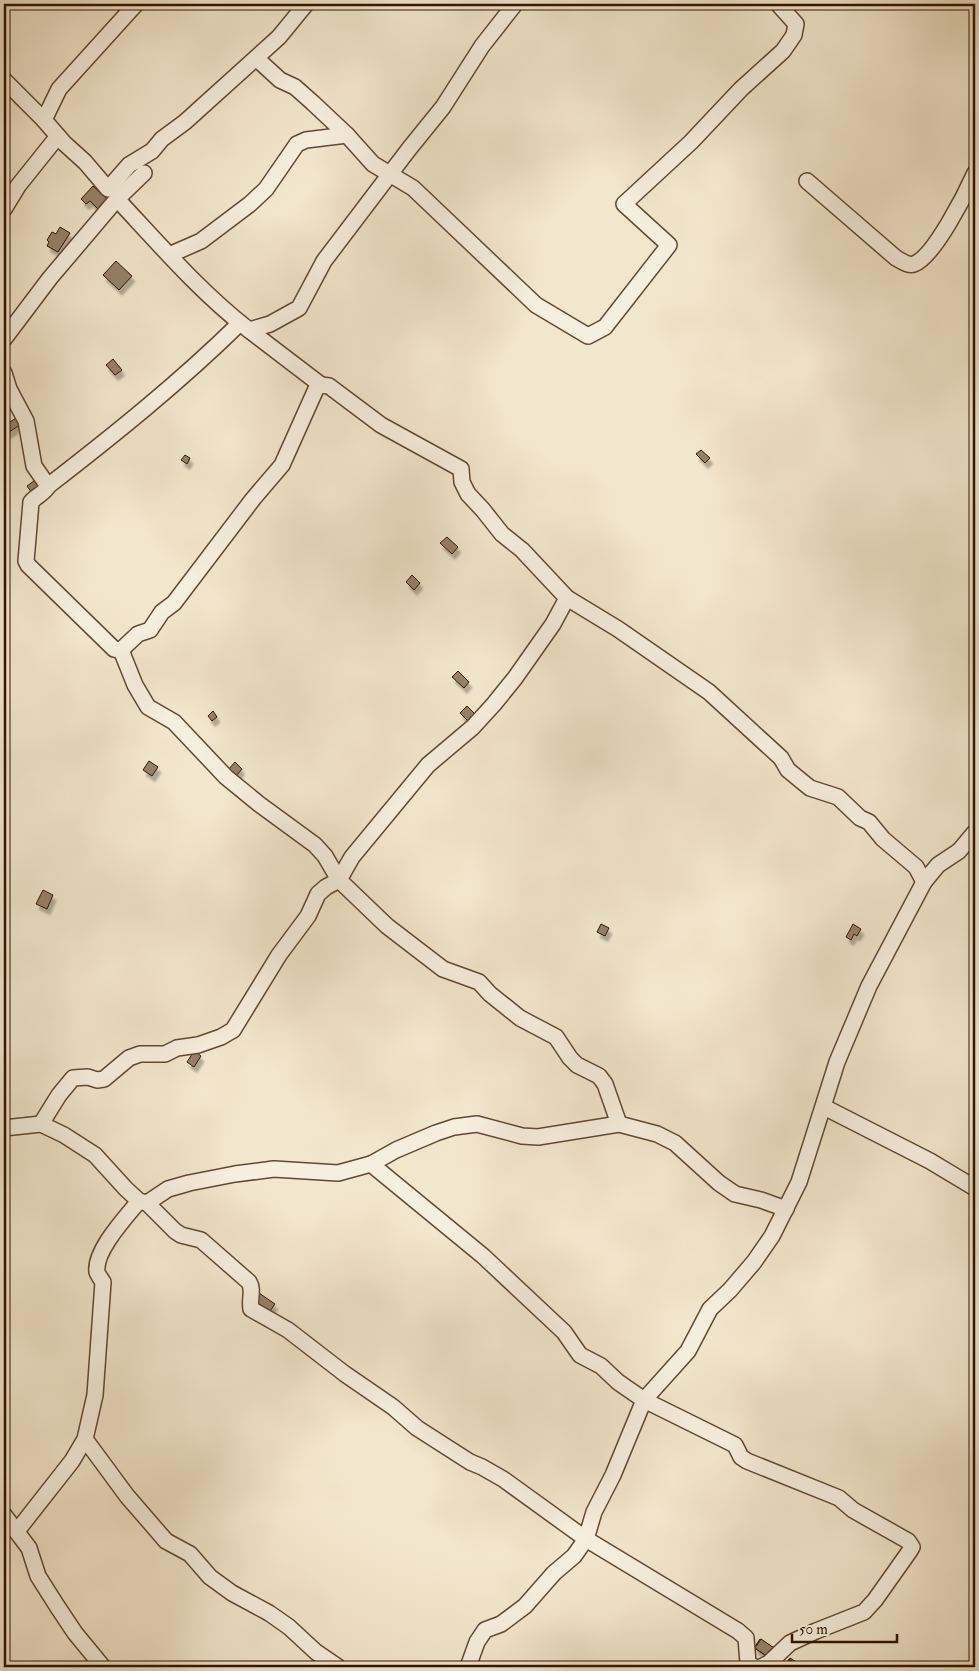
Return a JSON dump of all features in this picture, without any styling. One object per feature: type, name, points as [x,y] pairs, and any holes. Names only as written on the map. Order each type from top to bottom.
[{"type":"street","points":[[44,120],[59,89],[136,4]]},
{"type":"street","points":[[4,80],[85,162],[108,189],[129,165],[152,151],[162,139],[185,122],[279,37],[306,4]]},
{"type":"street","points":[[121,650],[114,649],[28,565],[26,561],[31,502],[48,486],[109,439],[244,326],[270,324],[299,308],[324,261],[408,149],[443,107],[482,46],[515,4]]},
{"type":"street","points":[[256,58],[280,80],[295,87],[347,135],[373,164],[413,188],[536,305],[588,336],[605,326],[669,245],[624,204],[691,142],[741,89],[783,52],[794,35],[796,24],[778,4]]},
{"type":"street","points":[[169,256],[201,241],[250,204],[266,189],[297,144],[306,140],[347,135]]},
{"type":"street","points":[[4,209],[18,186],[58,136]]},
{"type":"street","points":[[807,181],[896,258],[911,265],[925,256],[951,221],[975,173]]},
{"type":"street","points":[[4,339],[50,278],[117,198],[144,174]]},
{"type":"street","points":[[117,198],[169,256],[244,326],[321,385],[329,386],[381,425],[461,469],[462,482],[468,494],[502,534],[522,550],[567,598],[618,629],[709,692],[780,758],[788,770],[810,788],[838,797],[860,818],[869,822],[884,839],[916,867],[924,882]]},
{"type":"street","points":[[4,373],[9,389],[26,421],[34,466],[48,486]]},
{"type":"street","points":[[121,650],[138,634],[150,630],[162,612],[174,603],[253,499],[282,465],[316,389],[321,385]]},
{"type":"street","points":[[41,1124],[59,1095],[73,1078],[88,1077],[104,1080],[129,1058],[140,1054],[166,1054],[177,1048],[198,1045],[221,1037],[233,1030],[308,916],[318,894],[340,880],[352,856],[428,765],[473,727],[494,704],[553,624],[567,598]]},
{"type":"street","points":[[121,650],[135,685],[148,708],[174,722],[226,777],[315,845],[325,856],[340,880],[387,926],[443,969],[479,982],[490,994],[520,1018],[556,1037],[577,1065],[599,1076],[605,1084],[619,1124]]},
{"type":"street","points":[[468,1667],[477,1642],[485,1630],[501,1624],[526,1606],[554,1573],[574,1556],[586,1539],[594,1512],[613,1475],[644,1400],[688,1351],[710,1309],[730,1290],[754,1262],[772,1236],[799,1182],[837,1062],[869,986],[924,882],[938,865],[959,851],[975,832]]},
{"type":"street","points":[[824,1107],[930,1161],[975,1188]]},
{"type":"street","points":[[4,1128],[41,1124],[64,1135],[95,1156],[126,1190],[143,1202],[175,1231],[181,1235],[201,1240],[249,1282],[252,1288],[251,1309],[288,1330],[345,1374],[393,1407],[417,1428],[470,1462],[482,1466],[503,1479],[586,1539],[738,1631],[746,1638],[748,1663],[754,1667]]},
{"type":"street","points":[[17,1531],[72,1461],[85,1439],[95,1395],[103,1282],[97,1272],[101,1252],[143,1202],[168,1189],[189,1182],[274,1169],[338,1173],[371,1164],[396,1150],[454,1127],[477,1124],[522,1136],[538,1137],[619,1124],[657,1134],[675,1143],[719,1183],[735,1194],[761,1200],[786,1209]]},
{"type":"street","points":[[371,1164],[483,1256],[564,1332],[580,1355],[601,1366],[618,1382],[644,1400],[735,1445],[741,1457],[747,1461],[839,1498],[853,1510],[908,1542],[912,1547],[875,1600],[864,1612],[790,1643],[769,1663],[761,1667]]},
{"type":"street","points":[[85,1439],[127,1496],[166,1541],[190,1554],[210,1577],[232,1593],[289,1627],[316,1652],[338,1667]]},
{"type":"street","points":[[4,1514],[29,1548],[38,1576],[57,1606],[75,1633],[103,1667]]},
{"type":"building","points":[[93,186],[108,200],[98,209],[90,201],[86,204],[81,199]]},
{"type":"building","points":[[60,227],[70,233],[58,252],[47,246],[49,242],[47,240],[52,232],[56,234]]},
{"type":"building","points":[[116,261],[132,276],[119,290],[103,275]]},
{"type":"building","points":[[113,359],[122,370],[115,375],[106,365]]},
{"type":"building","points":[[19,416],[23,423],[6,434],[4,426]]},
{"type":"building","points":[[701,450],[710,458],[705,463],[696,454]]},
{"type":"building","points":[[185,455],[190,458],[187,464],[181,460]]},
{"type":"building","points":[[38,478],[43,485],[32,493],[27,486]]},
{"type":"building","points":[[447,537],[458,547],[452,554],[440,543]]},
{"type":"building","points":[[412,575],[420,583],[414,590],[406,582]]},
{"type":"building","points":[[458,671],[469,682],[464,688],[452,677]]},
{"type":"building","points":[[467,706],[477,716],[469,722],[460,713]]},
{"type":"building","points":[[213,711],[217,717],[212,721],[208,716]]},
{"type":"building","points":[[149,761],[158,767],[152,776],[143,770]]},
{"type":"building","points":[[235,762],[242,769],[236,776],[228,770]]},
{"type":"building","points":[[43,890],[53,895],[47,909],[36,904]]},
{"type":"building","points":[[601,924],[609,928],[605,936],[597,932]]},
{"type":"building","points":[[853,924],[861,929],[857,936],[854,934],[851,940],[846,937]]},
{"type":"building","points":[[194,1051],[201,1056],[194,1067],[187,1062]]},
{"type":"building","points":[[259,1293],[275,1304],[270,1311],[254,1301]]},
{"type":"building","points":[[760,1639],[774,1648],[768,1657],[754,1648]]},
{"type":"building","points":[[761,1639],[774,1648],[768,1657],[755,1648]]},
{"type":"building","points":[[790,1658],[799,1664],[797,1667],[786,1666]]},
{"type":"building","points":[[789,1659],[799,1666],[785,1666]]}]
